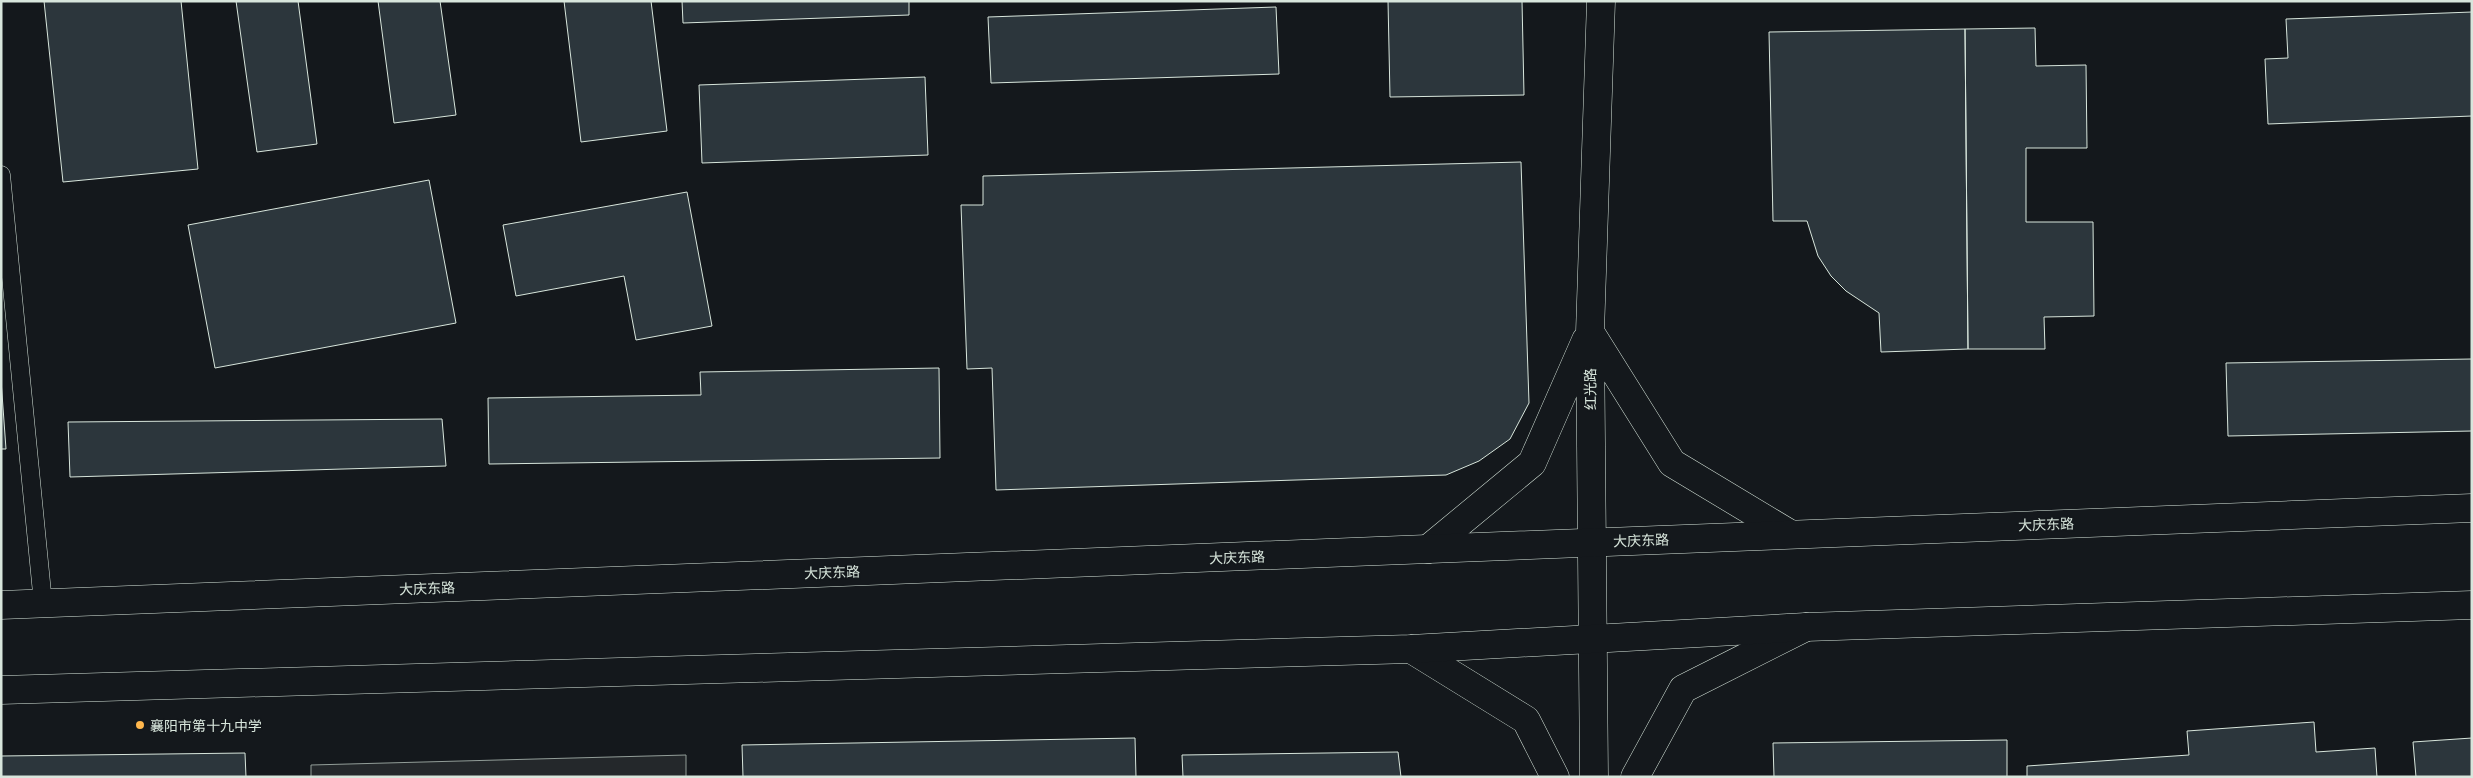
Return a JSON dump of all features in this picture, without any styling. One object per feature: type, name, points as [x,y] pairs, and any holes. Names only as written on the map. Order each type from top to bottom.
[{"type":"main road","name":"红光路","points":[[1594,777],[1590,332],[1601,1]]},
{"type":"main road","points":[[1590,332],[1672,463],[1790,534]]},
{"type":"main road","points":[[1428,549],[1532,463],[1590,332]]},
{"type":"main road","name":"大庆东路","points":[[1,605],[2472,508]]},
{"type":"main road","points":[[1,690],[1412,649],[1806,627],[2472,605]]},
{"type":"main road","points":[[1635,777],[1683,689],[1806,627]]},
{"type":"main road","points":[[1412,649],[1526,720],[1556,777]]},
{"type":"lane","points":[[1,175],[42,603]]},
{"type":"shaded area","points":[[686,755],[686,777],[311,777],[311,765]]},
{"type":"building","points":[[44,1],[181,1],[198,169],[63,182]]},
{"type":"building","points":[[236,1],[298,1],[317,144],[257,152]]},
{"type":"building","points":[[378,1],[440,1],[456,115],[394,123]]},
{"type":"building","points":[[564,1],[651,1],[667,131],[581,142]]},
{"type":"building","points":[[682,1],[909,1],[909,15],[683,23]]},
{"type":"building","points":[[1388,1],[1522,1],[1524,95],[1390,97]]},
{"type":"building","points":[[1276,7],[1279,74],[991,83],[988,17]]},
{"type":"building","points":[[2472,12],[2472,116],[2268,124],[2265,59],[2288,58],[2286,19]]},
{"type":"building","points":[[2035,28],[2036,66],[2086,65],[2087,148],[2026,148],[2026,222],[2093,222],[2094,316],[2044,317],[2045,349],[1968,349],[1965,29]]},
{"type":"building","points":[[1965,29],[1968,349],[1881,352],[1879,313],[1846,291],[1831,276],[1818,256],[1807,221],[1773,221],[1769,32]]},
{"type":"building","points":[[925,77],[928,155],[702,163],[699,85]]},
{"type":"building","points":[[1521,162],[1529,403],[1510,439],[1479,461],[1446,475],[996,490],[992,368],[967,369],[961,205],[983,205],[983,176]]},
{"type":"building","points":[[429,180],[456,323],[215,368],[188,225]]},
{"type":"building","points":[[687,192],[712,326],[636,340],[624,276],[516,296],[503,225]]},
{"type":"building","points":[[2472,359],[2472,431],[2228,436],[2226,363]]},
{"type":"building","points":[[939,368],[940,458],[489,464],[488,398],[701,395],[700,372]]},
{"type":"building","points":[[1,380],[6,449],[1,449]]},
{"type":"building","points":[[442,419],[446,466],[70,477],[68,422]]},
{"type":"building","points":[[2314,722],[2316,752],[2375,748],[2377,777],[2027,777],[2027,766],[2189,755],[2187,731]]},
{"type":"building","points":[[1135,738],[1136,777],[743,777],[742,745]]},
{"type":"building","points":[[2472,738],[2472,777],[2416,777],[2413,742]]},
{"type":"building","points":[[2007,740],[2007,777],[1774,777],[1773,743]]},
{"type":"building","points":[[1398,752],[1401,777],[1183,777],[1182,755]]},
{"type":"building","points":[[245,753],[246,777],[1,777],[1,756]]},
{"type":"place","name":"襄阳市第十九中学","points":[[140,725]]}]
